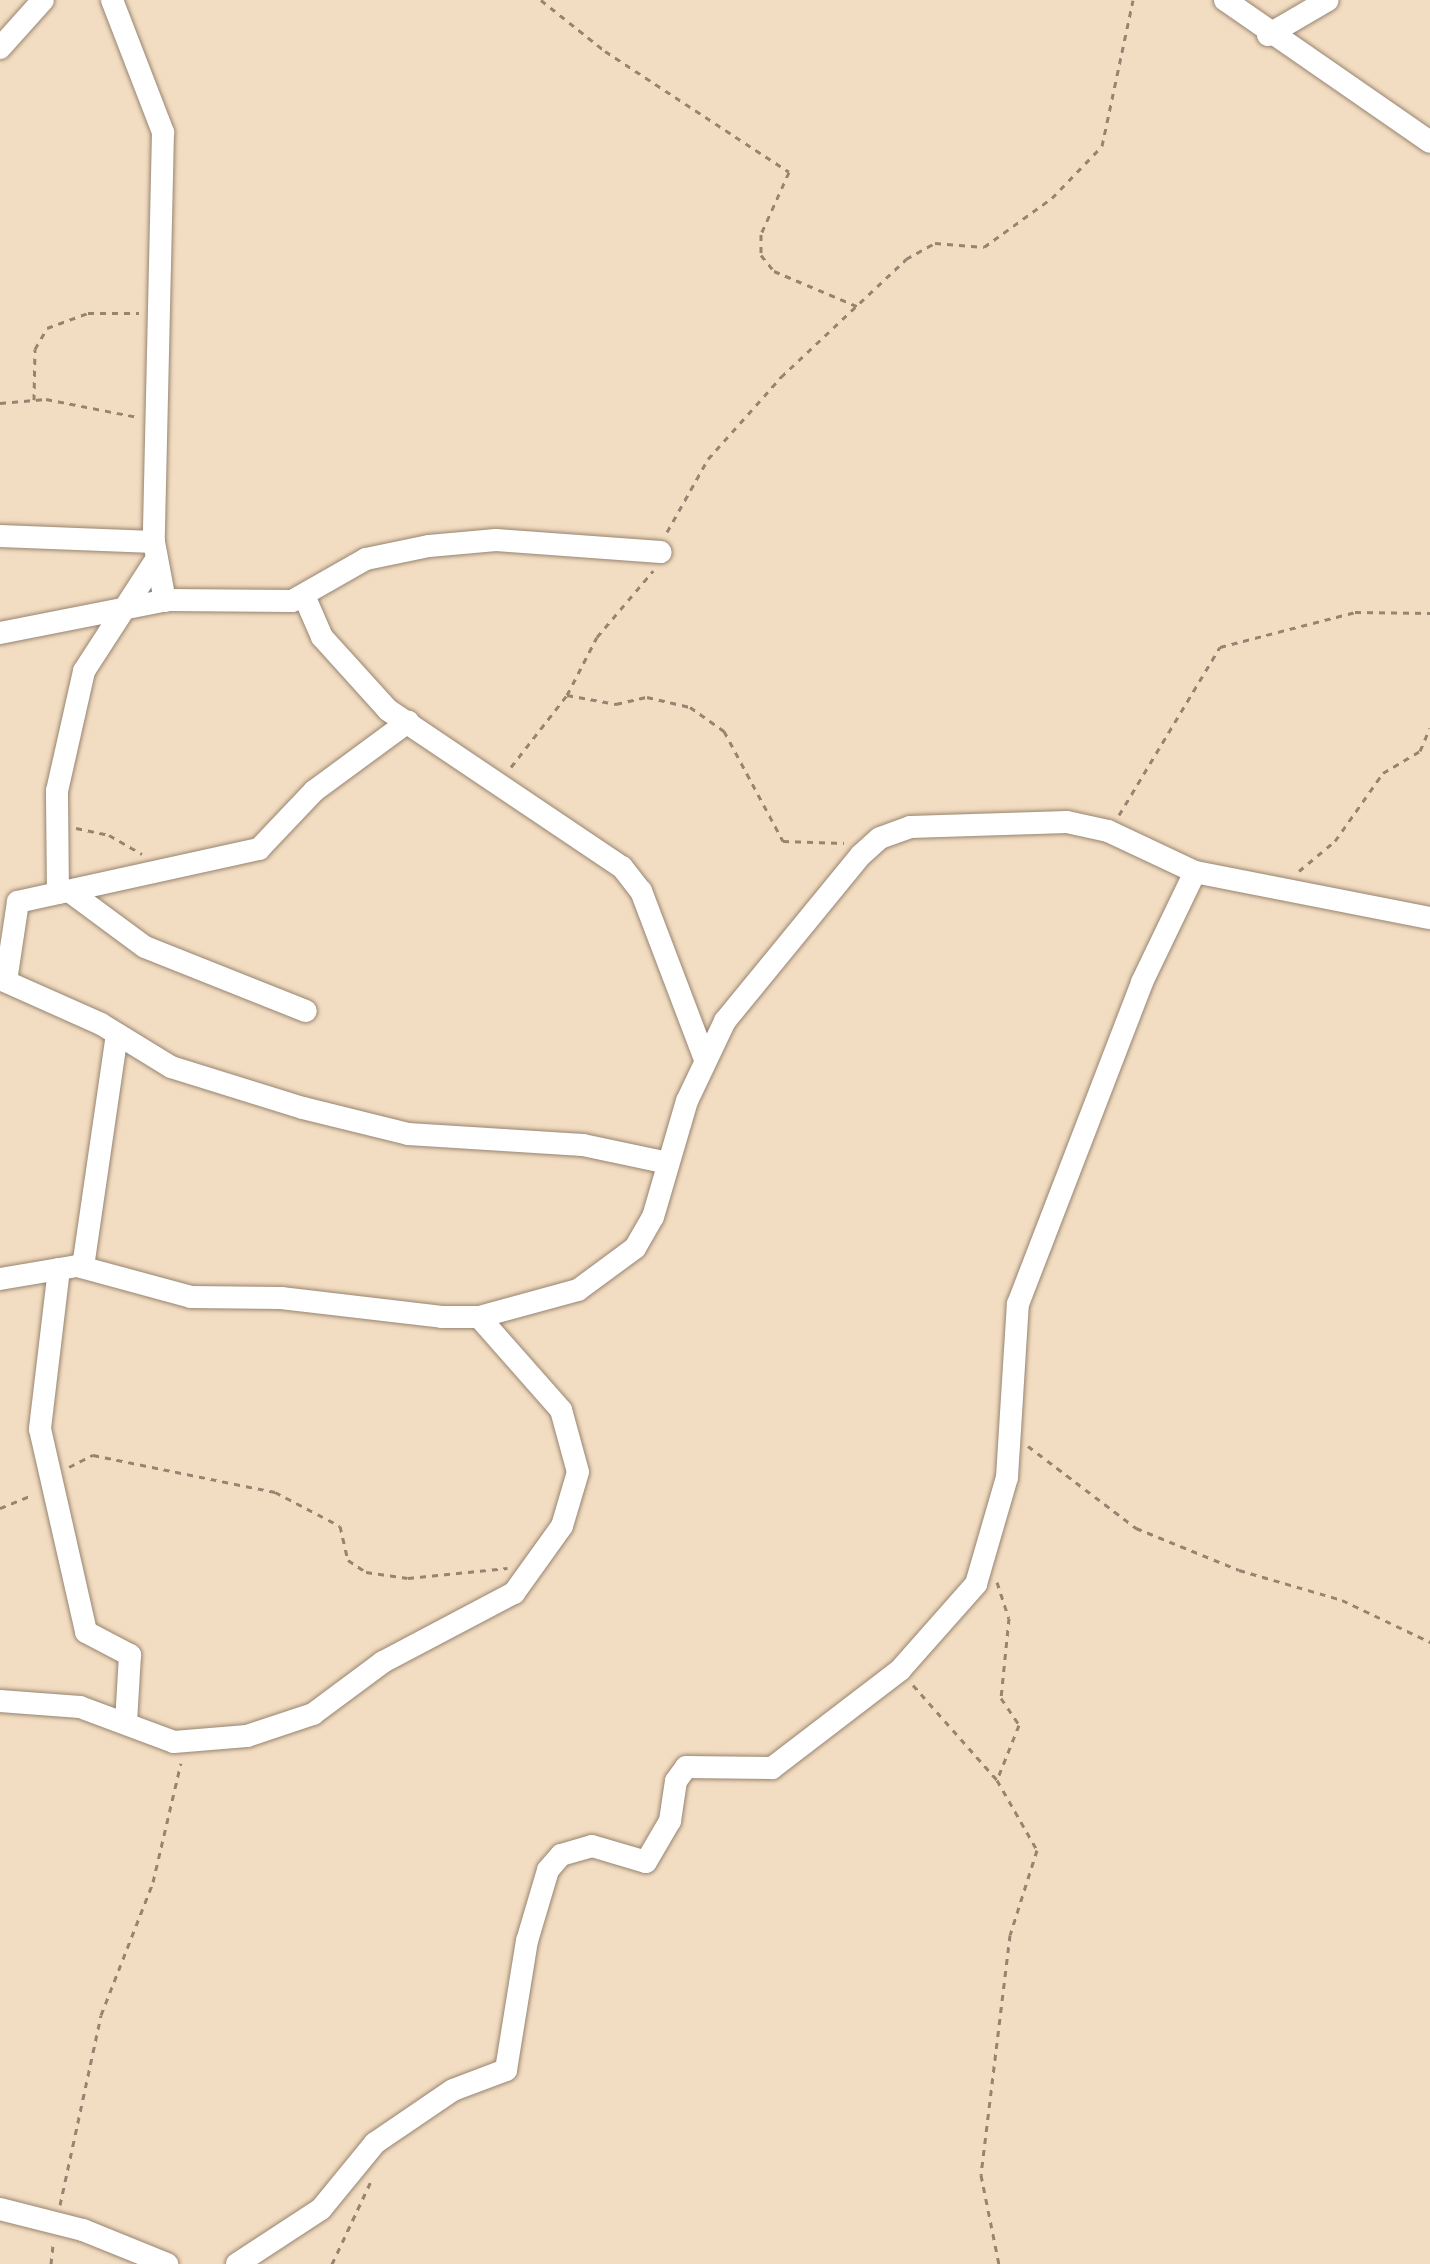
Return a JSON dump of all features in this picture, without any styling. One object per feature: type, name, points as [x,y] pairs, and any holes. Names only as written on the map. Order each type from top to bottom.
[{"type":"street","points":[[0,48],[43,0]]},
{"type":"street","points":[[112,0],[162,122],[163,313],[155,424],[154,552],[165,601]]},
{"type":"street","points":[[1225,0],[1268,35],[1430,142]]},
{"type":"street","points":[[1268,35],[1328,0]]},
{"type":"street","points":[[0,536],[154,552]]},
{"type":"street","points":[[0,633],[165,601],[305,598],[366,559],[429,546],[496,540],[661,552]]},
{"type":"street","points":[[154,552],[84,671],[65,742],[56,823],[64,892],[145,947],[306,1011]]},
{"type":"street","points":[[305,598],[322,637],[363,687],[408,722],[622,867],[641,891],[704,1057]]},
{"type":"street","points":[[408,722],[314,791],[259,849],[167,866],[15,905],[3,980],[117,1034],[171,1067],[391,1131],[583,1145],[668,1163]]},
{"type":"street","points":[[0,1279],[83,1267],[213,1300],[281,1298],[479,1317],[578,1290],[611,1269],[653,1217],[704,1057],[725,1021],[880,838],[935,824],[1026,821],[1108,831],[1195,872],[1430,918]]},
{"type":"street","points":[[237,2264],[321,2209],[375,2143],[453,2090],[506,2070],[527,1941],[548,1870],[561,1855],[582,1845],[646,1862],[670,1821],[676,1781],[686,1767],[765,1771],[900,1670],[976,1584],[988,1559],[1013,1428],[1010,1356],[1018,1304],[1142,982],[1195,872]]},
{"type":"street","points":[[83,1267],[117,1034]]},
{"type":"street","points":[[59,1269],[40,1429],[50,1489],[86,1632],[130,1655],[126,1723]]},
{"type":"street","points":[[0,1701],[80,1707],[190,1744],[247,1736],[313,1714],[383,1662],[502,1602],[536,1568],[575,1496],[574,1450],[561,1410],[479,1317]]},
{"type":"street","points":[[0,2209],[56,2221],[167,2264]]},
{"type":"path","points":[[541,0],[605,51],[789,172],[761,234],[761,255],[774,271],[859,307]]},
{"type":"path","points":[[505,785],[513,761],[567,695],[578,664],[649,582],[708,459],[781,377],[922,248],[984,247],[1052,198],[1102,146],[1133,0]]},
{"type":"path","points":[[34,400],[35,349],[57,321],[88,313],[163,313]]},
{"type":"path","points":[[0,403],[34,400],[106,408],[155,424]]},
{"type":"path","points":[[1108,831],[1220,647],[1355,612],[1430,613]]},
{"type":"path","points":[[567,695],[616,704],[647,697],[706,714],[724,731],[783,841],[880,838]]},
{"type":"path","points":[[1276,887],[1335,841],[1383,773],[1420,751],[1430,728]]},
{"type":"path","points":[[56,823],[109,835],[167,866]]},
{"type":"path","points":[[1013,1428],[1052,1469],[1136,1528],[1239,1570],[1342,1600],[1430,1642]]},
{"type":"path","points":[[0,1508],[50,1489],[72,1463],[93,1455],[301,1503],[344,1530],[348,1560],[366,1572],[408,1578],[536,1568]]},
{"type":"path","points":[[988,1559],[1009,1618],[1001,1698],[1018,1720],[997,1780]]},
{"type":"path","points":[[900,1670],[997,1780],[1037,1850],[1010,1935],[981,2175],[999,2264]]},
{"type":"path","points":[[56,2221],[101,2015],[153,1882],[190,1744]]},
{"type":"path","points":[[332,2264],[379,2166]]}]
